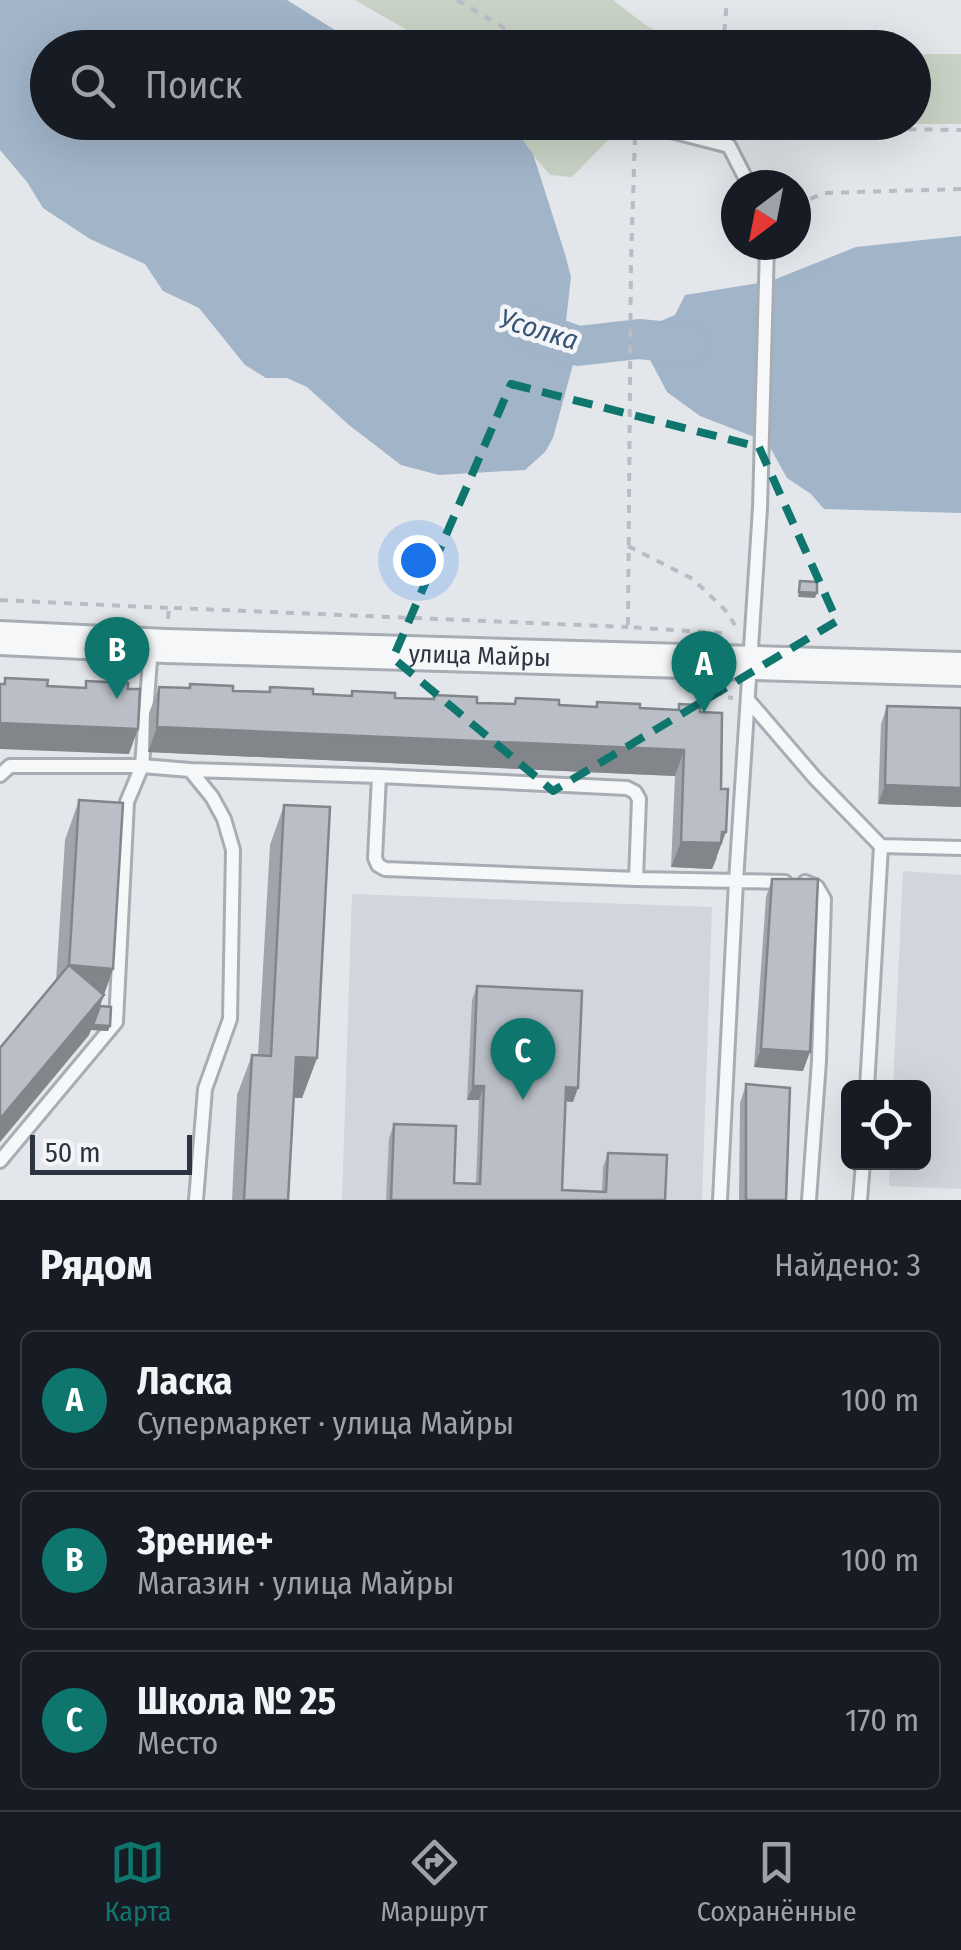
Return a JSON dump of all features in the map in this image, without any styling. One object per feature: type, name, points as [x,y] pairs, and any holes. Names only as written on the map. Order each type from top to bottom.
[{"type":"street","name":"улица Майры","points":[[0,638],[159,645],[738,652],[961,669]]},
{"type":"lane","points":[[706,140],[729,146],[741,170]]},
{"type":"lane","points":[[720,1200],[748,700],[738,652],[760,508],[767,260]]},
{"type":"lane","points":[[0,1161],[116,1022],[127,802],[142,766],[159,645]]},
{"type":"lane","points":[[748,700],[881,846],[961,848]]},
{"type":"lane","points":[[0,775],[10,766],[142,766],[627,788],[639,799],[636,879]]},
{"type":"lane","points":[[190,770],[212,796],[233,850],[230,1019],[205,1089],[196,1200]]},
{"type":"lane","points":[[380,776],[375,858],[385,870],[804,882],[817,887],[824,899],[819,1060],[809,1200]]},
{"type":"lane","points":[[867,1080],[881,846]]},
{"type":"lane","points":[[860,1200],[862,1170]]},
{"type":"path","points":[[457,0],[508,30]]},
{"type":"path","points":[[724,30],[727,0]]},
{"type":"path","points":[[931,130],[961,130]]},
{"type":"path","points":[[628,627],[635,140]]},
{"type":"path","points":[[811,199],[823,193],[961,189]]},
{"type":"path","points":[[628,546],[693,579],[724,610],[738,652],[720,696],[748,700]]},
{"type":"path","points":[[0,600],[723,633],[738,652]]},
{"type":"path","points":[[159,645],[169,608]]},
{"type":"highlighted area","points":[[511,384],[759,447],[837,621],[553,791],[393,658]]},
{"type":"shaded area","points":[[903,871],[961,875],[961,1189],[889,1186],[890,1170],[931,1170],[931,1080],[893,1080]]},
{"type":"shaded area","points":[[352,894],[712,907],[702,1200],[342,1200]]},
{"type":"green space","points":[[355,0],[613,0],[654,30],[406,30]]},
{"type":"green space","points":[[931,54],[961,54],[961,124],[931,124]]},
{"type":"green space","points":[[520,140],[608,140],[572,177],[550,175]]},
{"type":"water","points":[[0,0],[287,0],[335,30],[30,30],[30,140],[523,140],[533,154],[571,277],[566,321],[578,346],[553,438],[545,452],[525,470],[439,475],[401,465],[307,387],[287,378],[266,378],[245,365],[199,308],[163,291],[145,264],[90,239],[43,208],[0,150]]},
{"type":"water","points":[[961,236],[961,513],[824,509],[811,494],[787,478],[767,442],[700,416],[667,392],[639,339],[649,326],[675,315],[685,295],[771,281],[856,247]]},
{"type":"building","points":[[800,581],[817,582],[817,593],[799,592]]},
{"type":"building","points":[[5,678],[48,680],[47,686],[86,688],[86,681],[128,683],[128,689],[140,689],[138,729],[0,723],[0,684],[5,684]]},
{"type":"building","points":[[190,684],[233,686],[233,691],[270,692],[270,687],[352,696],[352,691],[395,693],[395,698],[477,697],[477,703],[515,704],[516,698],[597,707],[597,702],[679,710],[679,704],[700,705],[700,712],[722,713],[721,789],[728,789],[726,832],[722,832],[721,843],[681,842],[684,750],[157,727],[159,687],[190,688]]},
{"type":"building","points":[[887,706],[961,708],[961,788],[885,785]]},
{"type":"building","points":[[79,800],[123,803],[113,969],[69,965]]},
{"type":"building","points":[[284,805],[330,807],[317,1058],[296,1057],[288,1200],[244,1200],[252,1055],[271,1056]]},
{"type":"building","points":[[772,879],[818,879],[810,1052],[761,1049]]},
{"type":"building","points":[[69,965],[104,995],[0,1119],[0,1048]]},
{"type":"building","points":[[477,986],[582,991],[578,1088],[566,1087],[562,1190],[606,1192],[608,1153],[667,1155],[665,1200],[391,1200],[394,1124],[456,1126],[454,1183],[480,1184],[484,1086],[473,1086]]},
{"type":"building","points":[[100,1006],[111,1007],[110,1026],[93,1025]]},
{"type":"building","points":[[746,1084],[790,1088],[786,1200],[746,1200]]},
{"type":"waterway","name":"Усолка","points":[[527,328],[578,346],[639,339],[690,344]]},
{"type":"place","name":"Зрение+","points":[[117,699]]},
{"type":"place","name":"Ласка","points":[[704,713]]},
{"type":"place","name":"Школа № 25","points":[[523,1100]]}]
